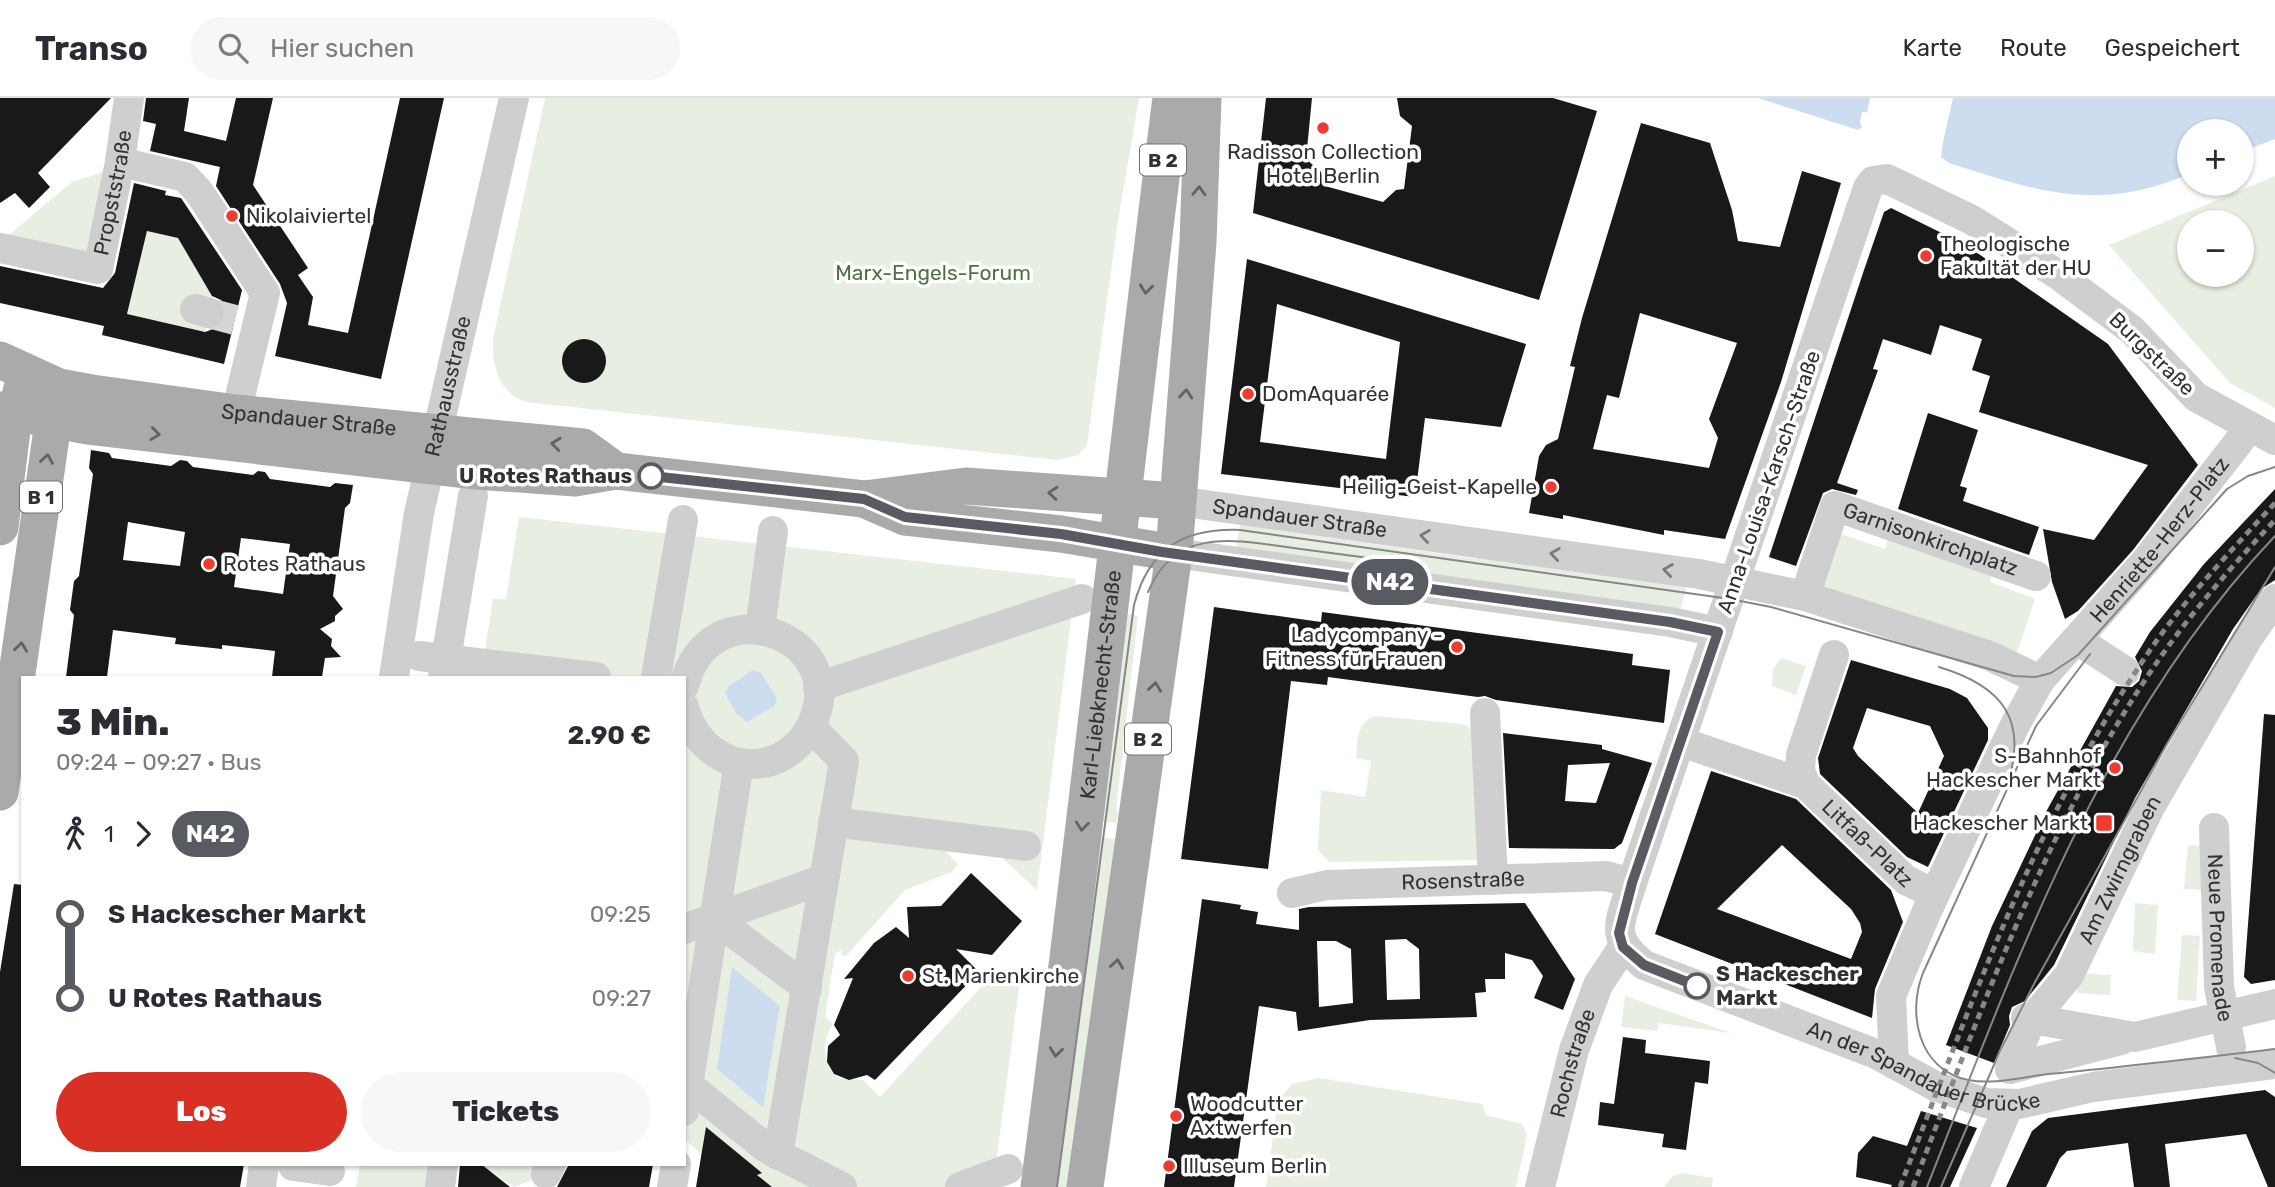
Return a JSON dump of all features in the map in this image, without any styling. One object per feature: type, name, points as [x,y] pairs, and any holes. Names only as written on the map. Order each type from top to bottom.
[{"type":"main road","name":"Karl-Liebknecht-Straße","points":[[1023,1178],[1078,887],[1082,826],[1171,98]]},
{"type":"main road","name":"B 2","points":[[1085,1187],[1174,553],[1198,242],[1203,98]]},
{"type":"main road","name":"Spandauer Straße","points":[[34,385],[88,426],[435,449]]},
{"type":"main road","name":"Spandauer Straße","points":[[34,385],[236,413],[435,449],[575,478],[616,471],[864,499],[965,486],[1177,501]]},
{"type":"main road","name":"Spandauer Straße","points":[[8,411],[34,385]]},
{"type":"main road","name":"B 1","points":[[7,771],[34,385]]},
{"type":"main road","name":"B 1","points":[[0,527],[8,411]]},
{"type":"main road","name":"Spandauer Straße","points":[[864,499],[905,517],[1117,542],[1174,553]]},
{"type":"street","name":"Propststraße","points":[[0,248],[98,269],[120,162],[129,98]]},
{"type":"street","name":"Rathausstraße","points":[[394,676],[419,513],[514,98]]},
{"type":"street","points":[[120,162],[185,177],[199,192],[265,293],[224,317],[236,413]]},
{"type":"street","name":"Burgstraße","points":[[1887,179],[1972,220],[2057,274],[2132,330],[2189,391],[2260,439]]},
{"type":"street","name":"Anna-Louisa-Karsch-Straße","points":[[1622,932],[1632,883],[1868,188],[1873,181],[1887,179]]},
{"type":"street","name":"Henriette-Herz-Platz","points":[[1894,1063],[1891,996],[1997,757],[2040,680],[2260,439]]},
{"type":"street","points":[[473,496],[436,664],[584,676]]},
{"type":"street","name":"Spandauer Straße","points":[[1177,501],[1736,580]]},
{"type":"street","name":"Garnisonkirchplatz","points":[[1805,596],[1835,506],[2036,576]]},
{"type":"street","points":[[656,676],[682,520]]},
{"type":"street","points":[[760,629],[773,531]]},
{"type":"street","name":"Spandauer Straße","points":[[1174,553],[1670,622],[1718,632]]},
{"type":"street","points":[[1736,580],[1805,596],[1990,656],[2040,680]]},
{"type":"street","points":[[818,687],[1082,599]]},
{"type":"street","name":"Am Zwirngraben","points":[[2135,1037],[2010,1069],[2028,1019],[2069,975],[2150,807],[2230,669],[2275,599]]},
{"type":"street","points":[[686,680],[692,662],[710,642],[734,631],[760,629],[792,642],[814,670],[819,701],[811,727],[801,741],[773,760],[739,763],[708,748],[696,736],[686,712]]},
{"type":"street","name":"Henriette-Herz-Platz","points":[[2077,640],[2125,671]]},
{"type":"street","name":"Litfaß-Platz","points":[[1805,784],[1800,770],[1803,746],[1834,655]]},
{"type":"street","points":[[1485,713],[1493,880]]},
{"type":"street","points":[[771,1151],[799,1103],[807,988],[844,761],[811,727]]},
{"type":"street","name":"Litfaß-Platz","points":[[1681,741],[1805,784],[1906,880],[1934,894]]},
{"type":"street","points":[[739,763],[686,1094],[771,1151],[842,1187]]},
{"type":"street","points":[[833,822],[1026,846]]},
{"type":"street","name":"Neue Promenade","points":[[2214,828],[2219,987],[2231,1047]]},
{"type":"street","name":"Rosenstraße","points":[[1292,893],[1327,885],[1606,876],[1632,883]]},
{"type":"street","points":[[686,928],[824,879]]},
{"type":"street","points":[[714,918],[807,988]]},
{"type":"street","name":"An der Spandauer Brücke","points":[[1622,932],[1644,965],[1894,1063],[1968,1099],[2009,1105],[2093,1087],[2272,1066]]},
{"type":"street","name":"Rochstraße","points":[[1540,1187],[1581,1031],[1622,932]]},
{"type":"street","points":[[2028,1019],[2135,1037],[2225,1018],[2275,1004]]},
{"type":"street","points":[[1974,1187],[2009,1105]]},
{"type":"street","points":[[261,1187],[278,1166]]},
{"type":"street","points":[[285,1166],[329,1174]]},
{"type":"street","points":[[440,1187],[443,1166]]},
{"type":"street","points":[[673,1187],[676,1166]]},
{"type":"street","points":[[960,1187],[1023,1178]]},
{"type":"green space","name":"Marx-Engels-Forum","points":[[545,98],[1139,98],[1118,220],[1087,445],[1078,455],[1057,460],[526,402],[509,392],[496,368],[493,339]]},
{"type":"green space","points":[[112,169],[92,258],[3,240],[72,182]]},
{"type":"green space","points":[[2275,176],[2275,408],[2230,383],[2109,245],[2177,217],[2177,287],[2254,287],[2254,210],[2193,210],[2227,196],[2254,196],[2254,185]]},
{"type":"green space","points":[[147,231],[178,238],[213,297],[205,333],[127,314]]},
{"type":"green space","points":[[519,517],[1076,579],[1037,890],[988,845],[946,852],[958,864],[952,872],[905,890],[846,956],[841,955],[842,950],[835,953],[825,1017],[833,1024],[825,1045],[826,1060],[832,1072],[837,1078],[863,1080],[880,1097],[985,983],[1000,978],[1020,979],[993,1187],[772,1187],[757,1175],[761,1173],[707,1128],[702,1154],[686,1141],[686,676],[481,676],[493,599],[506,599]]},
{"type":"green space","points":[[1240,525],[1477,559],[1479,548],[1689,578],[1679,614],[1235,553]]},
{"type":"green space","points":[[1841,534],[1885,549],[1889,537],[1993,572],[1990,582],[2035,599],[2015,659],[1821,594]]},
{"type":"green space","points":[[1129,614],[1138,616],[1116,809],[1118,813],[1116,823],[1091,820],[1126,618]]},
{"type":"green space","points":[[1781,658],[1806,666],[1796,695],[1772,686],[1773,669]]},
{"type":"green space","points":[[1376,716],[1463,724],[1472,729],[1481,860],[1329,862],[1318,850],[1321,790],[1365,797],[1371,761],[1356,758],[1358,739],[1361,727]]},
{"type":"green space","points":[[1099,837],[1115,839],[1074,1187],[1047,1187]]},
{"type":"green space","points":[[2188,845],[2205,846],[2202,890],[2184,889]]},
{"type":"green space","points":[[2135,903],[2158,905],[2155,954],[2133,951]]},
{"type":"green space","points":[[2182,935],[2200,936],[2196,1001],[2177,1000]]},
{"type":"green space","points":[[2078,973],[2111,975],[2110,995],[2077,993]]},
{"type":"green space","points":[[1625,996],[1731,1033],[1659,1023],[1657,1031],[1621,1027]]},
{"type":"green space","points":[[1319,1078],[1482,1104],[1486,1115],[1522,1124],[1527,1134],[1516,1187],[1266,1187],[1278,1101],[1292,1084]]},
{"type":"green space","points":[[360,1166],[457,1166],[453,1187],[356,1187]]},
{"type":"green space","points":[[484,1166],[568,1166],[514,1187]]},
{"type":"green space","points":[[1682,1173],[1713,1178],[1712,1187],[1664,1187],[1673,1176]]},
{"type":"water","points":[[1758,98],[2275,98],[2275,139],[2254,147],[2254,119],[2177,119],[2177,178],[2125,193],[2069,194],[2041,190],[1949,163],[1941,157],[1945,128],[1863,112],[1860,123],[1862,127],[1858,130]]},
{"type":"water","points":[[753,670],[761,673],[777,698],[774,706],[747,722],[736,713],[725,693],[729,686]]},
{"type":"water","points":[[732,967],[780,1006],[763,1107],[717,1069]]},
{"type":"pier","points":[[1870,98],[1953,98],[1940,155],[1937,148],[1941,131],[1865,116],[1866,124],[1864,131],[1865,124],[1860,123],[1862,112],[1867,113]]},
{"type":"building","points":[[0,98],[111,98],[38,173],[50,187],[29,208],[15,193],[0,203]]},
{"type":"building","points":[[146,98],[189,98],[184,131],[226,141],[236,98],[273,98],[253,185],[308,268],[298,275],[313,297],[308,325],[348,333],[400,98],[444,98],[381,379],[275,356],[287,303],[280,284],[216,186],[220,167],[150,151],[156,124],[143,121]]},
{"type":"building","points":[[1266,98],[1312,98],[1306,159],[1321,172],[1325,186],[1383,202],[1396,190],[1404,189],[1412,126],[1400,116],[1397,98],[1553,98],[1597,111],[1539,300],[1253,213]]},
{"type":"building","points":[[1641,123],[1710,143],[1732,210],[1738,241],[1780,247],[1802,171],[1841,183],[1781,382],[1725,539],[1664,530],[1664,535],[1563,515],[1563,519],[1529,513],[1539,456],[1546,445],[1558,439],[1575,367],[1570,366]],"holes":[[[1640,313],[1737,343],[1709,419],[1718,438],[1709,468],[1593,449],[1607,395],[1619,398]]]},
{"type":"building","points":[[134,183],[166,191],[165,195],[181,198],[242,290],[224,364],[102,335],[104,326],[0,303],[0,266],[103,288],[115,273]],"holes":[[[147,231],[178,238],[212,296],[221,300],[226,308],[226,318],[221,326],[205,332],[127,314]]]},
{"type":"building","points":[[1891,208],[1966,245],[2108,344],[2198,465],[2133,550],[2078,611],[2065,619],[2052,582],[2043,529],[2094,540],[2148,465],[1979,412],[1990,376],[1972,370],[1982,339],[1940,325],[1931,355],[1883,339],[1873,369],[1878,370],[1837,483],[1858,490],[1856,495],[1832,489],[1823,493],[1796,566],[1769,557],[1884,212]]},
{"type":"building","name":"DomAquarée","points":[[1247,259],[1526,344],[1501,427],[1425,418],[1415,497],[1221,474]],"holes":[[[1277,304],[1400,342],[1386,459],[1260,442]]]},
{"type":"building","points":[[584,339],[599,346],[606,361],[599,376],[584,383],[569,376],[562,361],[569,346]]},
{"type":"building","points":[[1928,413],[1978,430],[1960,486],[1967,488],[1963,501],[2039,527],[2029,555],[1898,509]]},
{"type":"building","name":"Rotes Rathaus","points":[[91,450],[109,453],[112,458],[171,466],[180,460],[187,461],[193,467],[253,475],[258,471],[265,472],[270,479],[330,487],[335,483],[353,485],[350,503],[345,508],[333,596],[343,609],[335,616],[335,621],[320,629],[332,639],[331,646],[341,657],[325,658],[322,676],[272,676],[275,651],[222,645],[222,649],[175,644],[176,638],[113,630],[107,676],[66,676],[74,615],[70,610],[74,581],[79,576],[93,474],[89,468]],"holes":[[[128,522],[185,532],[180,566],[123,560]],[[241,538],[290,544],[283,594],[234,587]]]},
{"type":"building","name":"S-Bahnhof Hackescher Markt","points":[[2275,489],[2275,580],[2261,589],[2233,629],[2135,798],[2054,965],[2025,1001],[2012,1007],[2010,1025],[1994,1063],[1946,1045],[1992,926],[2047,810],[2116,686],[2132,687],[2139,681],[2142,671],[2135,657],[2150,632],[2204,564]]},
{"type":"building","points":[[1214,607],[1321,622],[1322,612],[1633,654],[1632,665],[1670,670],[1664,723],[1496,700],[1485,696],[1328,677],[1327,685],[1291,681],[1268,869],[1181,859]]},
{"type":"building","points":[[1851,660],[1950,689],[1967,698],[1988,728],[1988,740],[1928,867],[1907,857],[1820,774],[1818,758]],"holes":[[[1867,708],[1930,726],[1944,756],[1918,813],[1858,756],[1853,748]]]},
{"type":"building","points":[[2264,714],[2275,715],[2275,980],[2251,984],[2244,977]]},
{"type":"building","points":[[1503,733],[1602,745],[1602,749],[1652,763],[1622,843],[1614,849],[1509,848]],"holes":[[[1610,763],[1596,803],[1565,801],[1568,765]]]},
{"type":"building","points":[[1711,771],[1796,799],[1891,890],[1903,922],[1875,989],[1872,1018],[1655,934]],"holes":[[[1782,845],[1851,909],[1862,932],[1851,959],[1717,909]]]},
{"type":"building","name":"St. Marienkirche","points":[[971,873],[1022,921],[992,955],[956,949],[979,972],[875,1080],[867,1075],[849,1080],[834,1074],[827,1062],[828,1046],[840,1035],[834,1025],[853,978],[844,979],[874,943],[896,927],[909,938],[907,907],[941,906]]},
{"type":"building","points":[[14,884],[21,885],[21,1166],[244,1166],[240,1187],[0,1187],[0,972]]},
{"type":"building","points":[[1202,899],[1241,905],[1240,909],[1258,912],[1256,924],[1299,930],[1299,909],[1309,907],[1525,903],[1575,979],[1563,1010],[1534,998],[1543,976],[1532,960],[1505,953],[1505,979],[1485,979],[1486,992],[1475,993],[1477,1017],[1370,1020],[1298,1031],[1296,1012],[1259,1006],[1234,1187],[1164,1187]],"holes":[[[1406,939],[1419,949],[1420,999],[1387,1000],[1385,940]],[[1317,941],[1336,941],[1351,949],[1353,1003],[1319,1007]]]},
{"type":"building","points":[[1623,1037],[1646,1040],[1645,1053],[1710,1061],[1708,1084],[1695,1082],[1686,1150],[1662,1147],[1664,1134],[1598,1125],[1600,1102],[1614,1104]]},
{"type":"building","points":[[2265,1090],[2275,1097],[2275,1187],[2268,1187],[2246,1134],[2165,1144],[2170,1187],[2134,1187],[2128,1143],[2067,1151],[2060,1158],[2046,1187],[2006,1187],[2032,1131],[2048,1118]]},
{"type":"building","points":[[1921,1111],[1977,1128],[1950,1187],[1891,1187],[1892,1185],[1856,1177],[1858,1153],[1873,1136],[1907,1146]]},
{"type":"building","points":[[706,1127],[762,1173],[757,1175],[772,1187],[696,1187]]},
{"type":"building","points":[[460,1166],[484,1166],[510,1187],[458,1187]]},
{"type":"building","points":[[568,1166],[653,1166],[649,1187],[557,1187]]},
{"type":"tunnel","points":[[209,313],[235,320]]},
{"type":"tram line","points":[[1057,1187],[1134,605],[1149,569],[1172,545],[1202,533],[1240,530],[1730,599],[1771,607],[2014,676],[2036,677],[2051,673],[2078,655],[2227,489],[2248,476],[2275,467]]},
{"type":"tram line","points":[[1927,1187],[2031,929],[2070,844],[2113,761],[2161,682],[2214,607],[2275,536]]},
{"type":"tram line","points":[[1148,592],[1160,571],[1174,556],[1209,542],[1250,542],[1384,560]]},
{"type":"tram line","points":[[1941,1187],[2000,1051],[2035,982],[2167,744],[2275,567]]},
{"type":"tram line","points":[[2090,654],[2036,726],[1923,973],[1916,1005],[1921,1038],[1928,1052],[1951,1074],[1968,1080],[1988,1082],[2275,1049]]},
{"type":"tram line","points":[[1939,667],[1979,684],[2005,708],[2012,724],[2015,742],[2007,786]]},
{"type":"tram line","points":[[2235,1058],[2258,1063],[2275,1073]]},
{"type":"railway","points":[[1900,1187],[2007,918],[2036,852],[2103,723],[2172,620],[2275,503]]},
{"type":"railway","points":[[1913,1187],[2018,920],[2080,791],[2115,728],[2167,648],[2211,592],[2275,520]]},
{"type":"bus line","name":"N42","points":[[651,476],[864,499],[905,517],[1061,534],[1162,552],[1670,622],[1718,632],[1632,883],[1619,933],[1623,947],[1644,965],[1697,986]]},
{"type":"place","name":"Radisson Collection Hotel Berlin","points":[[1323,128]]},
{"type":"place","name":"Nikolaiviertel","points":[[232,216]]},
{"type":"place","name":"Theologische Fakultät der HU","points":[[1926,256]]},
{"type":"place","name":"DomAquarée","points":[[1248,394]]},
{"type":"place","name":"U Rotes Rathaus","points":[[651,476]]},
{"type":"place","name":"Heilig-Geist-Kapelle","points":[[1551,487]]},
{"type":"place","name":"Rotes Rathaus","points":[[209,564]]},
{"type":"place","name":"Ladycompany - Fitness für Frauen","points":[[1457,647]]},
{"type":"place","name":"S-Bahnhof Hackescher Markt","points":[[2115,768]]},
{"type":"place","name":"Hackescher Markt","points":[[2104,823]]},
{"type":"place","name":"St. Marienkirche","points":[[908,976]]},
{"type":"place","name":"S Hackescher Markt","points":[[1697,986]]},
{"type":"place","name":"Woodcutter Axtwerfen","points":[[1176,1116]]},
{"type":"place","name":"Illuseum Berlin","points":[[1169,1166]]}]
